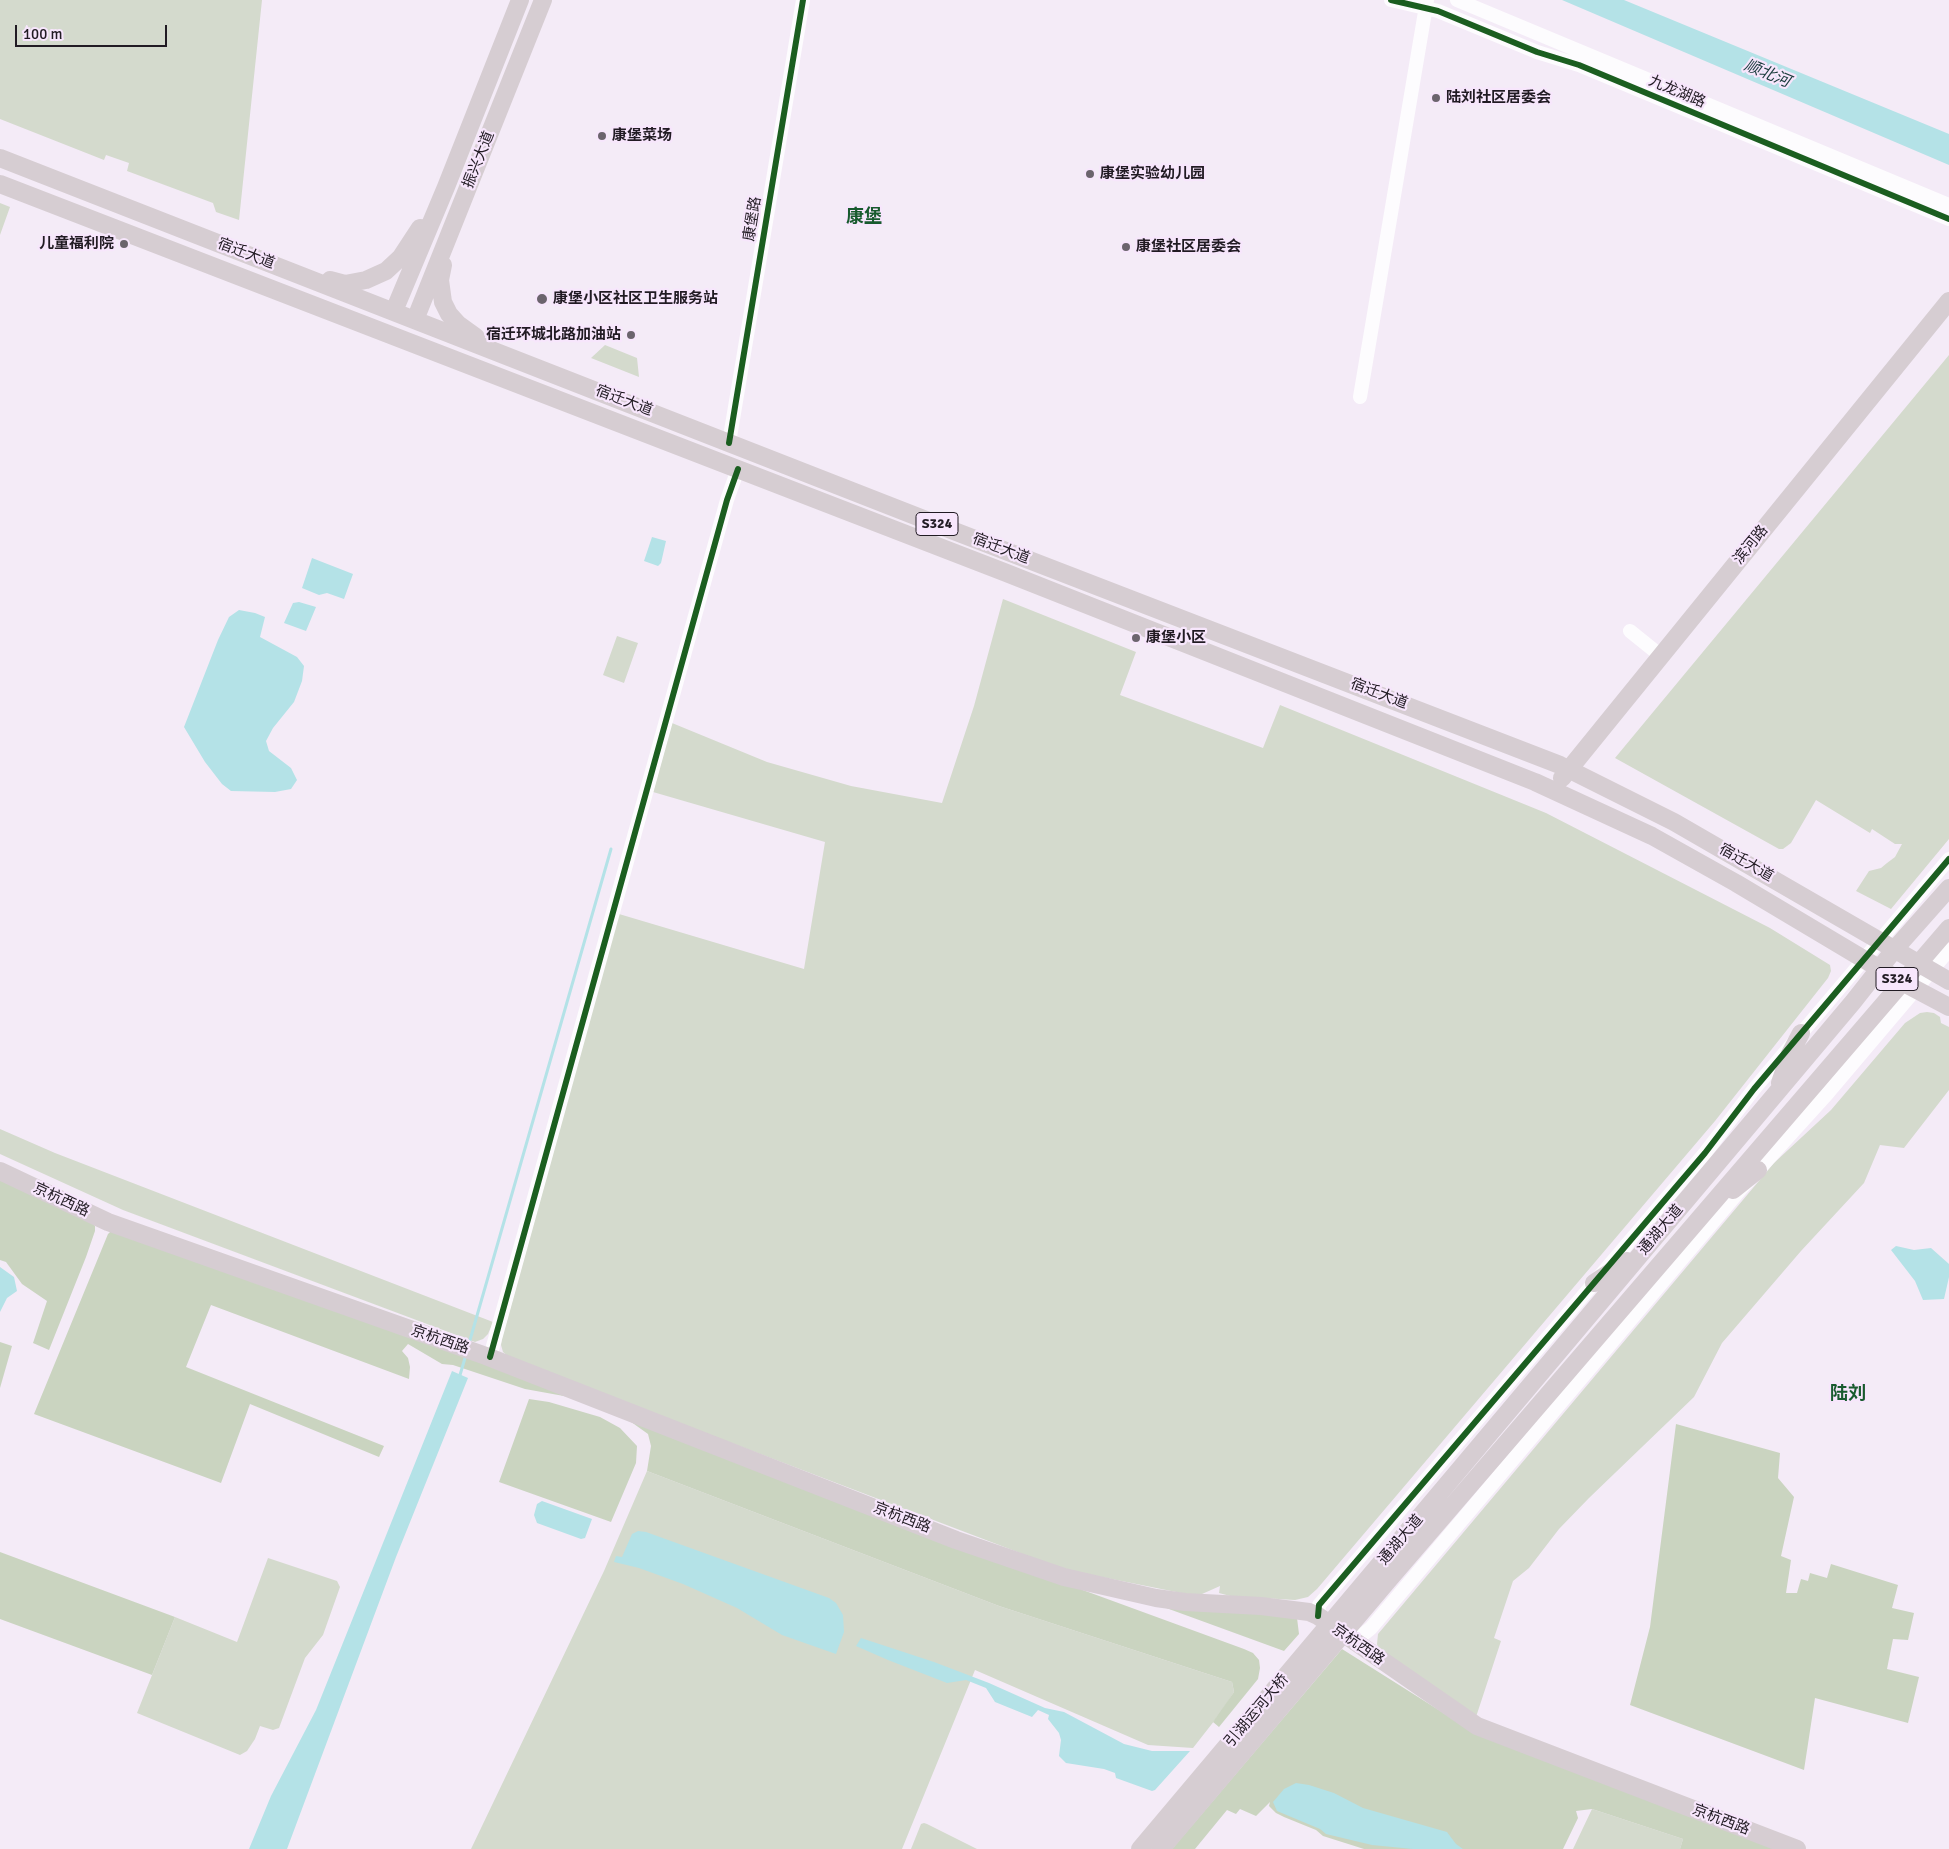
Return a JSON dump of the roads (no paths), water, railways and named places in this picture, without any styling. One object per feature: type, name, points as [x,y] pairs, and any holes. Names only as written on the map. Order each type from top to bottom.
[{"type":"main road","name":"振兴大道","points":[[394,311],[446,187],[520,0]]},
{"type":"main road","name":"振兴大道","points":[[416,320],[543,0]]},
{"type":"main road","name":"宿迁大道","points":[[0,158],[1569,769],[1674,822],[1949,981]]},
{"type":"main road","name":"宿迁大道","points":[[0,184],[1004,572],[1554,790],[1652,836],[1736,883],[1863,960],[1949,1007]]},
{"type":"main road","points":[[287,270],[345,284],[366,280],[386,271],[401,256],[446,187]]},
{"type":"main road","points":[[463,200],[442,267],[440,280],[443,302],[449,314],[458,324],[481,340],[525,363]]},
{"type":"main road","name":"滨河路","points":[[1554,790],[1569,769],[1949,300]]},
{"type":"main road","name":"通湖大道","points":[[1380,1578],[1648,1246],[1879,969],[1887,945],[1949,888]]},
{"type":"main road","points":[[1949,894],[1949,900]]},
{"type":"main road","name":"通湖大道","points":[[1380,1578],[1708,1207],[1847,1045],[1909,986],[1925,967],[1949,928]]},
{"type":"main road","points":[[1830,1030],[1837,1030],[1845,1035],[1847,1045]]},
{"type":"main road","points":[[1776,1094],[1790,1054],[1801,1033]]},
{"type":"main road","points":[[1708,1207],[1758,1170]]},
{"type":"main road","name":"京杭西路","points":[[0,1171],[108,1222],[490,1357],[956,1540],[1064,1577],[1156,1598],[1309,1612],[1318,1616],[1476,1726],[1798,1849]]},
{"type":"main road","points":[[1594,1283],[1648,1246]]},
{"type":"main road","name":"引湖运河大桥","points":[[1140,1849],[1380,1578]]},
{"type":"main road","name":"引湖运河大桥","points":[[1161,1849],[1380,1578]]},
{"type":"street","name":"康堡路","points":[[729,443],[803,0]]},
{"type":"street","name":"九龙湖路","points":[[1391,0],[1426,4],[1438,11],[1537,52],[1579,64],[1949,219]]},
{"type":"street","name":"九龙湖路","points":[[1457,0],[1949,205]]},
{"type":"street","points":[[1360,397],[1426,4]]},
{"type":"street","points":[[490,1357],[724,510],[738,469]]},
{"type":"street","points":[[1630,631],[1662,656]]},
{"type":"street","points":[[1318,1616],[1319,1605],[1705,1153],[1754,1089],[1801,1033],[1863,960],[1887,945],[1949,859]]},
{"type":"street","points":[[1925,967],[1949,950]]},
{"type":"street","points":[[1354,1642],[1371,1628],[1758,1170],[1828,1094],[1909,986]]},
{"type":"water","name":"顺北河","points":[[1562,0],[1624,0],[1949,134],[1949,165]]},
{"type":"water","points":[[652,537],[666,541],[661,563],[658,566],[644,561]]},
{"type":"water","points":[[312,558],[353,574],[344,599],[327,593],[319,595],[302,588]]},
{"type":"water","points":[[299,602],[316,607],[306,631],[284,623],[293,603]]},
{"type":"water","points":[[239,610],[265,617],[260,637],[297,657],[304,666],[302,681],[294,702],[273,728],[266,741],[269,751],[291,768],[297,780],[291,789],[275,792],[231,791],[222,784],[205,762],[184,727],[218,640],[229,617]]},
{"type":"water","points":[[1896,1246],[1914,1250],[1931,1248],[1949,1264],[1949,1277],[1944,1299],[1923,1300],[1915,1281],[1891,1250]]},
{"type":"water","points":[[0,1267],[14,1277],[17,1291],[7,1298],[0,1312]]},
{"type":"water","points":[[452,1371],[468,1378],[396,1557],[287,1849],[249,1849],[271,1796],[316,1710]]},
{"type":"water","points":[[542,1501],[592,1519],[585,1538],[581,1539],[537,1523],[534,1515],[537,1504]]},
{"type":"water","points":[[638,1531],[646,1532],[829,1598],[836,1603],[843,1615],[844,1632],[836,1654],[782,1635],[737,1608],[683,1584],[639,1568],[614,1562],[616,1556],[622,1557],[632,1534]]},
{"type":"water","points":[[861,1638],[934,1662],[989,1683],[1045,1708],[1064,1712],[1124,1744],[1152,1751],[1190,1751],[1152,1791],[1116,1778],[1115,1773],[1104,1769],[1066,1763],[1059,1756],[1061,1740],[1059,1733],[1048,1719],[1049,1715],[1038,1710],[1032,1717],[995,1702],[986,1688],[966,1680],[947,1683],[888,1660],[856,1646]]},
{"type":"water","points":[[1296,1783],[1334,1793],[1363,1808],[1447,1832],[1456,1844],[1463,1849],[1413,1849],[1372,1845],[1326,1834],[1320,1829],[1277,1811],[1273,1802],[1284,1789]]},
{"type":"waterway","points":[[470,1340],[611,849]]},
{"type":"waterway","points":[[460,1375],[465,1358]]},
{"type":"place","name":"陆刘社区居委会","points":[[1436,98]]},
{"type":"place","name":"康堡菜场","points":[[602,136]]},
{"type":"place","name":"康堡实验幼儿园","points":[[1090,174]]},
{"type":"place","name":"儿童福利院","points":[[124,244]]},
{"type":"place","name":"康堡社区居委会","points":[[1126,247]]},
{"type":"place","name":"康堡小区社区卫生服务站","points":[[542,299]]},
{"type":"place","name":"宿迁环城北路加油站","points":[[631,335]]},
{"type":"place","name":"康堡小区","points":[[1136,638]]},
{"type":"district","name":"康堡","points":[[864,217]]},
{"type":"district","name":"陆刘","points":[[1848,1394]]}]
